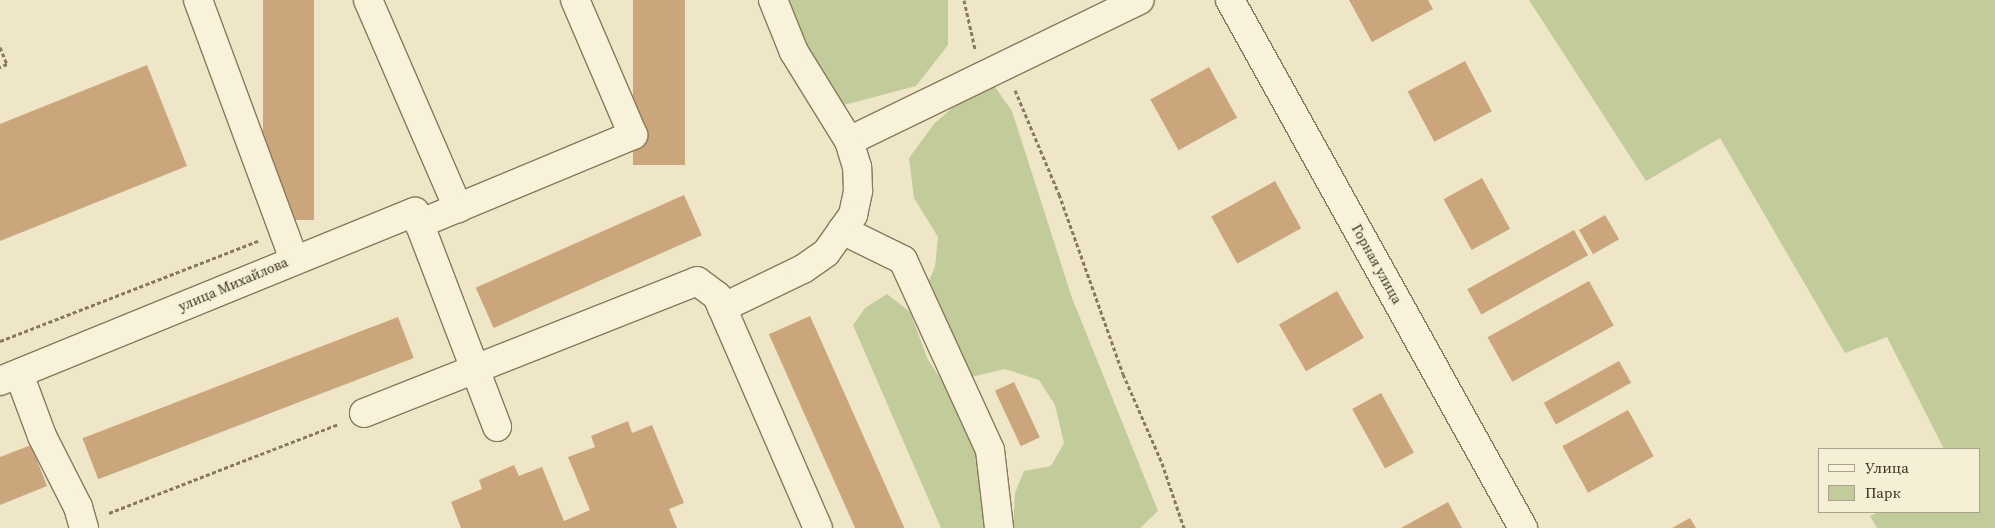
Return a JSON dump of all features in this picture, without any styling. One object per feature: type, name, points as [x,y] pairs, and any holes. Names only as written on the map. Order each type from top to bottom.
[{"type":"street","name":"улица Михайлова","points":[[10,377],[294,259],[198,0]]},
{"type":"street","points":[[368,0],[458,208]]},
{"type":"street","points":[[419,224],[633,135],[575,0]]},
{"type":"street","points":[[722,308],[803,269],[826,253],[853,215],[858,191],[858,167],[849,141],[794,52],[773,0]]},
{"type":"street","points":[[849,141],[1140,0]]},
{"type":"street","name":"Горная улица","points":[[1230,0],[1523,528]]},
{"type":"street","points":[[294,259],[415,212],[496,427]]},
{"type":"street","points":[[842,230],[903,260],[990,450],[999,528]]},
{"type":"street","points":[[364,413],[697,282],[717,296],[818,528]]},
{"type":"street","points":[[10,377],[78,508],[78,526]]},
{"type":"path","points":[[964,0],[993,70],[1059,194],[1123,374],[1162,463],[1184,528]]},
{"type":"path","points":[[0,47],[8,64],[0,68]]},
{"type":"path","points":[[0,341],[283,231]]},
{"type":"path","points":[[78,526],[364,413]]},
{"type":"green space","points":[[782,0],[948,0],[948,45],[916,86],[840,106],[815,69]]},
{"type":"green space","points":[[1529,0],[1995,0],[1995,528],[1877,528],[1870,516],[1876,513],[1980,513],[1980,448],[1943,448],[1887,337],[1845,353],[1720,138],[1646,181]]},
{"type":"green space","points":[[995,87],[1012,111],[1072,298],[1158,511],[1140,528],[1013,528],[1015,493],[1024,471],[1051,466],[1064,443],[1055,405],[1039,380],[1005,369],[971,377],[928,283],[935,267],[938,237],[914,198],[909,158],[934,124],[968,94]]},
{"type":"green space","points":[[887,294],[910,312],[928,360],[968,419],[993,528],[941,528],[853,325],[865,308]]},
{"type":"building","points":[[263,0],[314,0],[314,220],[263,220]]},
{"type":"building","points":[[633,0],[685,0],[685,165],[633,165]]},
{"type":"building","points":[[1349,0],[1428,0],[1433,9],[1372,42]]},
{"type":"building","points":[[1465,61],[1492,111],[1434,142],[1408,92]]},
{"type":"building","points":[[147,65],[187,166],[0,241],[0,124]]},
{"type":"building","points":[[1209,67],[1237,118],[1179,150],[1150,99]]},
{"type":"building","points":[[1482,178],[1510,229],[1472,250],[1444,199]]},
{"type":"building","points":[[1275,181],[1301,228],[1237,264],[1211,216]]},
{"type":"building","points":[[684,195],[702,235],[494,328],[476,288]]},
{"type":"building","points":[[1605,215],[1619,239],[1593,254],[1579,230]]},
{"type":"building","points":[[1574,230],[1588,255],[1481,315],[1467,289]]},
{"type":"building","points":[[1589,281],[1614,326],[1512,382],[1488,337]]},
{"type":"building","points":[[1337,291],[1364,338],[1306,371],[1279,324]]},
{"type":"building","points":[[810,316],[904,528],[855,528],[769,334]]},
{"type":"building","points":[[398,317],[414,358],[98,479],[82,438]]},
{"type":"building","points":[[1619,361],[1631,383],[1556,425],[1544,403]]},
{"type":"building","points":[[1014,382],[1040,437],[1021,446],[995,391]]},
{"type":"building","points":[[1381,393],[1414,452],[1385,468],[1352,409]]},
{"type":"building","points":[[1628,410],[1654,456],[1588,493],[1562,446]]},
{"type":"building","points":[[628,421],[632,433],[652,425],[684,503],[669,509],[677,528],[461,528],[451,502],[482,489],[479,480],[514,465],[519,476],[542,467],[564,521],[590,510],[568,457],[595,447],[591,436]]},
{"type":"building","points":[[31,445],[47,486],[0,505],[0,457]]},
{"type":"building","points":[[1448,502],[1462,528],[1401,528]]},
{"type":"building","points":[[1690,518],[1696,528],[1672,528]]}]
